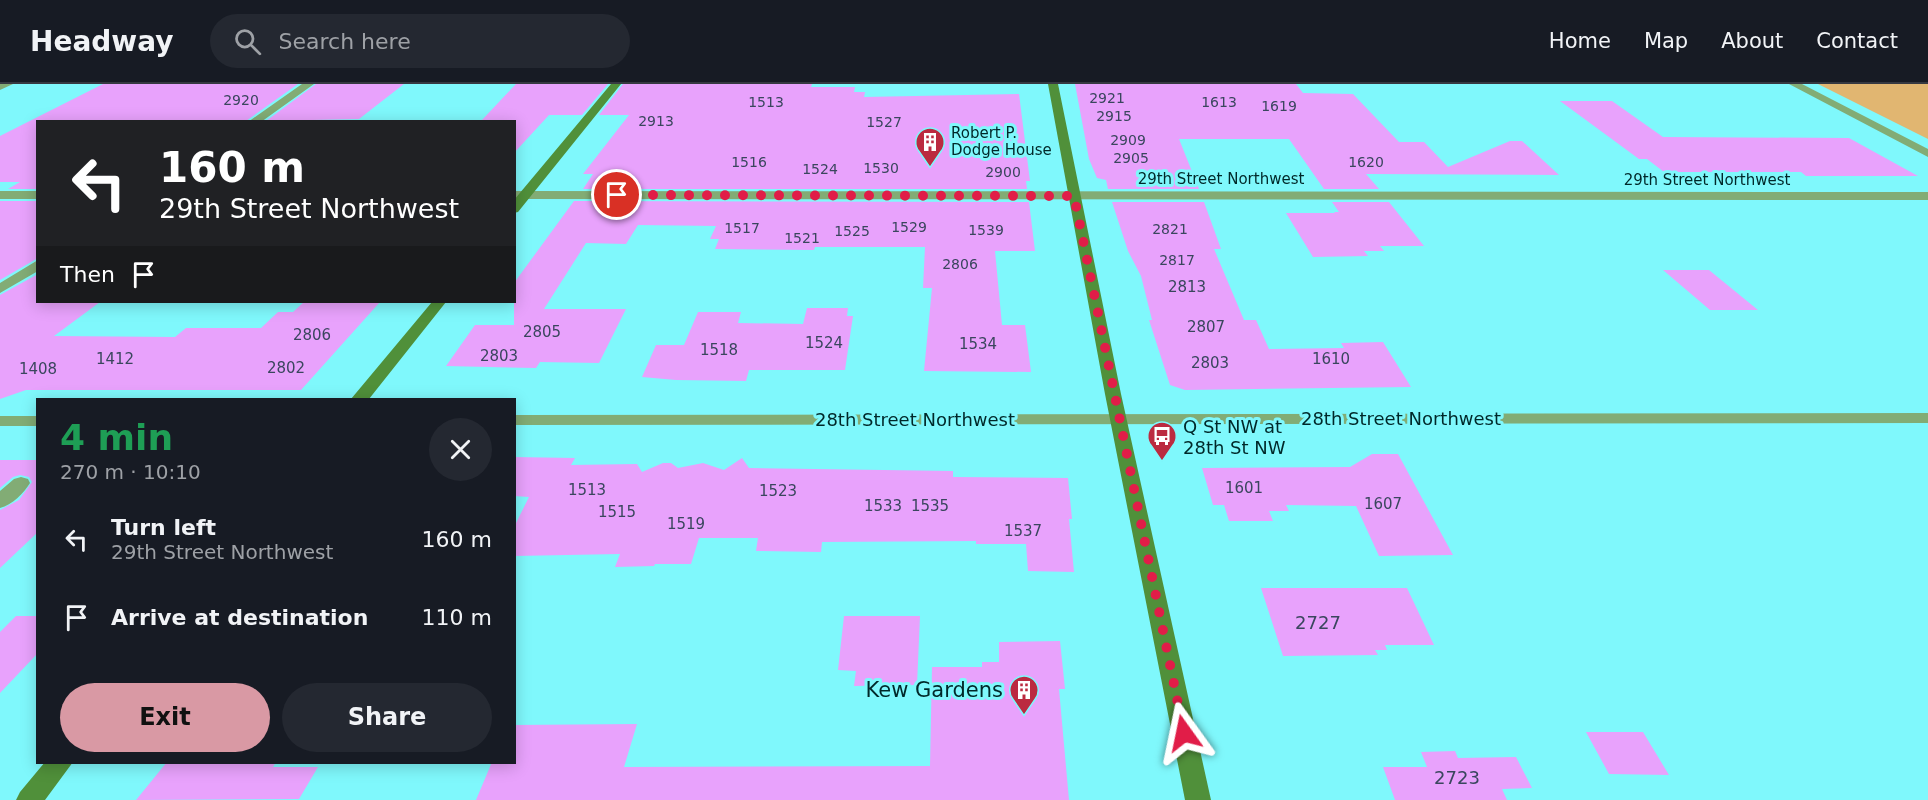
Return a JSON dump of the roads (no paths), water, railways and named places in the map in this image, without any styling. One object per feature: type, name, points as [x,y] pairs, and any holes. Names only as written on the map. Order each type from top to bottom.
[{"type":"street","points":[[0,87],[8,84]]},
{"type":"street","points":[[256,120],[309,84]]},
{"type":"street","points":[[520,195],[616,84]]},
{"type":"street","points":[[1053,84],[1198,800]]},
{"type":"street","points":[[1794,84],[1928,154]]},
{"type":"street","points":[[0,195],[36,195]]},
{"type":"street","name":"29th Street Northwest","points":[[520,195],[1928,196]]},
{"type":"street","points":[[0,289],[36,265]]},
{"type":"street","points":[[361,398],[438,303]]},
{"type":"street","name":"28th Street Northwest","points":[[516,420],[1928,418]]},
{"type":"street","points":[[0,421],[36,421]]},
{"type":"street","points":[[0,502],[21,483]]},
{"type":"street","points":[[29,800],[58,764]]},
{"type":"place","name":"Robert P. Dodge House","points":[[930,168]]},
{"type":"place","name":"Q St NW at 28th St NW","points":[[1162,462]]},
{"type":"place","name":"Kew Gardens","points":[[1024,716]]}]
